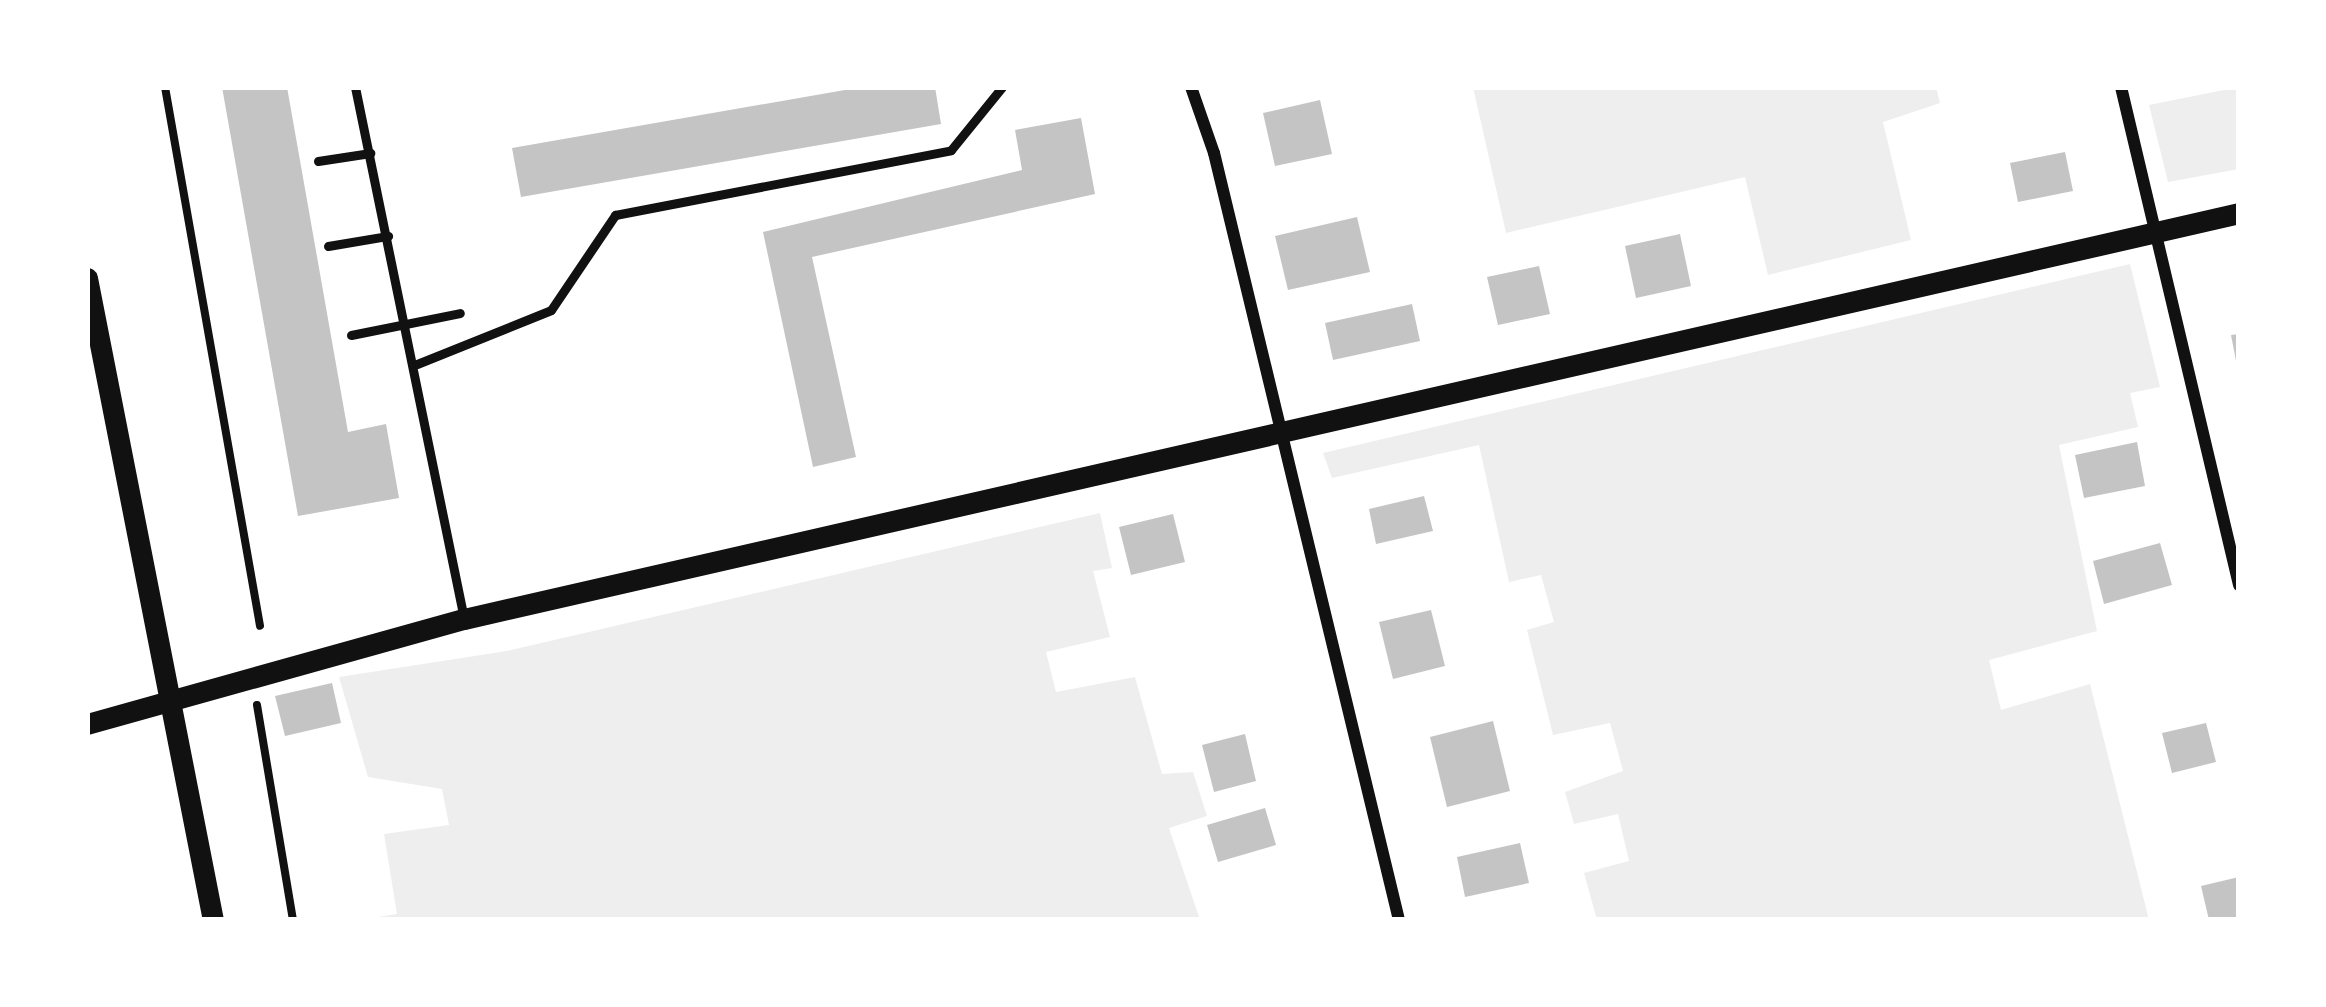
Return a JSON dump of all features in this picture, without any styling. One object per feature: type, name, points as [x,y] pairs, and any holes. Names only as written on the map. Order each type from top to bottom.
[{"type":"street","points":[[1191,87],[1214,153],[1276,432],[1399,920]]},
{"type":"street","points":[[2121,87],[2150,230],[2239,585]]},
{"type":"street","points":[[87,724],[170,696],[464,619],[2239,213]]},
{"type":"street","points":[[87,278],[213,920]]},
{"type":"lane","points":[[355,87],[417,364],[464,619]]},
{"type":"lane","points":[[417,364],[550,310],[615,214],[951,150],[1002,87]]},
{"type":"lane","points":[[318,161],[370,153]]},
{"type":"lane","points":[[328,246],[388,236]]},
{"type":"lane","points":[[350,335],[460,313]]},
{"type":"path","points":[[165,87],[260,626]]},
{"type":"path","points":[[257,704],[293,920]]},
{"type":"shaded area","points":[[1473,87],[1936,87],[1940,103],[1883,122],[1911,240],[1768,275],[1745,177],[1506,233]]},
{"type":"shaded area","points":[[2239,87],[2239,169],[2168,182],[2149,105]]},
{"type":"shaded area","points":[[2130,264],[2160,387],[2130,393],[2138,427],[2059,445],[2097,631],[1989,660],[2001,710],[2090,684],[2149,920],[1597,920],[1584,873],[1629,861],[1618,814],[1574,824],[1565,792],[1623,771],[1610,723],[1553,735],[1527,630],[1554,622],[1541,575],[1509,582],[1479,445],[1332,478],[1323,453]]},
{"type":"shaded area","points":[[1100,513],[1112,568],[1093,571],[1110,637],[1046,652],[1056,692],[1135,677],[1162,774],[1193,772],[1207,816],[1169,828],[1200,920],[360,920],[397,914],[384,834],[449,825],[442,789],[368,777],[339,677],[507,651]]},
{"type":"building","points":[[222,87],[287,87],[348,432],[386,424],[399,498],[298,516]]},
{"type":"building","points":[[862,87],[935,87],[941,124],[521,197],[512,148]]},
{"type":"building","points":[[1320,100],[1332,154],[1275,166],[1263,113]]},
{"type":"building","points":[[1081,118],[1095,194],[812,257],[856,457],[813,467],[763,232],[1022,170],[1015,130]]},
{"type":"building","points":[[2065,152],[2073,191],[2018,202],[2010,163]]},
{"type":"building","points":[[1357,217],[1370,272],[1288,290],[1275,236]]},
{"type":"building","points":[[1680,234],[1691,286],[1636,298],[1625,246]]},
{"type":"building","points":[[1539,266],[1550,314],[1498,325],[1487,277]]},
{"type":"building","points":[[1412,304],[1420,341],[1333,360],[1325,323]]},
{"type":"building","points":[[2239,334],[2239,366],[2237,366],[2231,335]]},
{"type":"building","points":[[2137,442],[2145,486],[2084,498],[2075,455]]},
{"type":"building","points":[[1424,496],[1433,531],[1376,544],[1369,509]]},
{"type":"building","points":[[1173,514],[1185,562],[1131,575],[1119,527]]},
{"type":"building","points":[[2160,543],[2172,585],[2104,604],[2093,561]]},
{"type":"building","points":[[1431,610],[1445,666],[1393,679],[1379,622]]},
{"type":"building","points":[[332,683],[341,723],[285,736],[275,696]]},
{"type":"building","points":[[1493,721],[1510,791],[1447,807],[1430,737]]},
{"type":"building","points":[[2206,723],[2216,762],[2172,773],[2162,733]]},
{"type":"building","points":[[1245,734],[1256,781],[1214,792],[1202,745]]},
{"type":"building","points":[[1265,808],[1276,845],[1218,862],[1207,825]]},
{"type":"building","points":[[1520,843],[1529,883],[1465,897],[1457,857]]},
{"type":"building","points":[[2239,877],[2239,920],[2209,920],[2201,886]]}]
